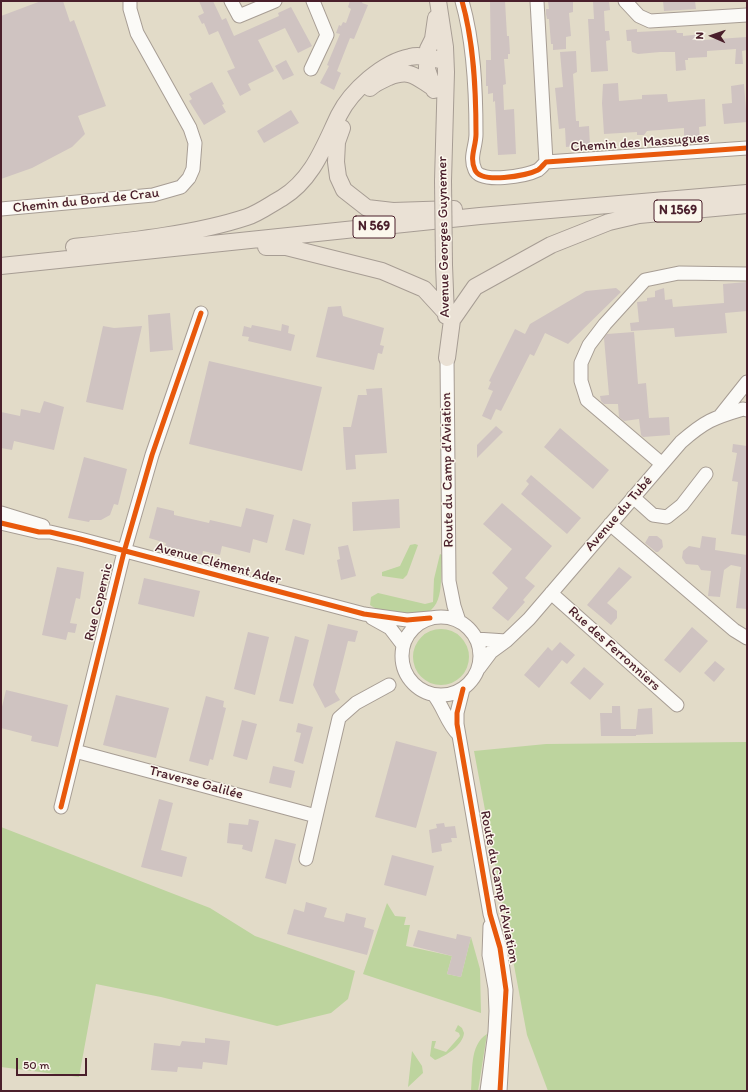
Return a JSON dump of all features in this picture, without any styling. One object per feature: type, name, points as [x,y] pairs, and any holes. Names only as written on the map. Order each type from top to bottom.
[{"type":"main road","points":[[422,67],[433,39],[437,17],[434,1]]},
{"type":"main road","name":"Avenue Georges Guynemer","points":[[438,1],[443,28],[446,97],[443,116],[446,358]]},
{"type":"main road","name":"N 569","points":[[1,256],[130,240],[206,228],[248,217],[295,190],[321,156],[340,113],[361,86],[383,68],[410,56],[422,67]]},
{"type":"main road","name":"N 569","points":[[445,61],[402,72],[372,86],[356,104],[344,123],[337,142],[336,162],[338,177],[344,190],[368,208],[393,211],[517,204],[559,208]]},
{"type":"main road","name":"Avenue Georges Guynemer","points":[[422,67],[432,87],[443,116]]},
{"type":"main road","name":"N 569","points":[[1,266],[559,208],[747,193]]},
{"type":"main road","name":"N 1569","points":[[475,287],[551,245],[609,222],[639,215],[747,204]]},
{"type":"main road","name":"N 569","points":[[180,247],[286,247],[382,271],[424,289],[446,313]]},
{"type":"main road","points":[[444,288],[452,293],[475,287]]},
{"type":"main road","points":[[446,358],[452,320],[475,287]]},
{"type":"street","name":"Chemin du Bord de Crau","points":[[1,209],[153,195],[181,187],[189,178],[193,169],[195,143],[190,128],[138,33],[130,9],[130,1]]},
{"type":"street","points":[[231,1],[239,16],[275,1]]},
{"type":"street","points":[[311,69],[327,35],[313,1]]},
{"type":"street","name":"Chemin des Massugues","points":[[462,1],[471,49],[475,88],[476,136],[472,154],[475,171],[480,176],[494,178],[521,174],[542,166],[747,148]]},
{"type":"street","points":[[537,1],[542,166]]},
{"type":"street","points":[[625,1],[639,16],[650,21],[747,15]]},
{"type":"street","points":[[662,464],[587,400],[581,381],[581,363],[589,345],[604,324],[645,280],[679,273],[747,274]]},
{"type":"street","name":"Rue Copernic","points":[[61,807],[124,552],[152,455],[201,313]]},
{"type":"street","name":"Route du Camp d'Aviation","points":[[435,617],[446,601],[449,581],[446,358]]},
{"type":"street","points":[[720,416],[747,382]]},
{"type":"street","name":"Avenue du Tubé","points":[[479,668],[491,652],[506,641],[529,619],[681,442],[697,428],[711,419],[747,410]]},
{"type":"street","points":[[634,497],[653,515],[667,517],[682,505],[706,474]]},
{"type":"street","name":"Avenue Clément Ader","points":[[1,513],[40,524],[50,532]]},
{"type":"street","name":"Avenue Clément Ader","points":[[1,523],[39,532],[50,532],[364,614],[407,620],[435,617]]},
{"type":"street","points":[[610,524],[719,618],[747,638]]},
{"type":"street","name":"Route du Camp d'Aviation","points":[[449,581],[454,606],[459,621]]},
{"type":"street","name":"Rue des Ferronniers","points":[[551,593],[677,705]]},
{"type":"street","name":"Avenue Clément Ader","points":[[364,614],[390,628],[403,645]]},
{"type":"street","points":[[389,685],[397,676],[402,660],[403,645],[409,633],[418,624],[435,617],[459,621],[469,628],[480,648],[479,668],[473,680],[463,689],[454,694],[434,695],[424,692],[408,679],[402,660]]},
{"type":"street","points":[[476,639],[506,641]]},
{"type":"street","points":[[306,859],[339,718],[356,703],[389,685],[401,682],[415,686]]},
{"type":"street","name":"Route du Camp d'Aviation","points":[[463,689],[457,713],[459,735],[490,914],[500,948],[506,990],[500,1091]]},
{"type":"street","name":"Route du Camp d'Aviation","points":[[434,695],[439,702],[450,727],[459,735]]},
{"type":"street","name":"Traverse Galilée","points":[[75,751],[316,816]]},
{"type":"street","name":"Route du Camp d'Aviation","points":[[487,1091],[496,1032],[495,988],[489,955],[490,914]]},
{"type":"green space","points":[[410,545],[418,545],[407,575],[403,579],[382,576],[382,572],[400,566]]},
{"type":"green space","points":[[440,554],[442,555],[441,578],[438,599],[434,607],[427,613],[417,615],[402,614],[381,610],[370,605],[371,597],[378,593],[425,604],[433,602],[434,579]]},
{"type":"green space","points":[[441,629],[452,631],[461,637],[467,646],[469,657],[467,668],[461,677],[452,683],[441,685],[430,683],[421,677],[415,668],[413,657],[415,646],[421,637],[430,631]]},
{"type":"green space","points":[[747,742],[747,1091],[548,1091],[527,1035],[474,751],[546,744]]},
{"type":"green space","points":[[1,827],[210,908],[255,936],[355,971],[348,999],[331,1013],[277,1026],[161,997],[96,984],[79,1077],[1,1067]]},
{"type":"green space","points":[[387,903],[395,916],[406,917],[404,925],[410,925],[406,946],[452,956],[447,974],[461,977],[471,937],[480,969],[481,1013],[363,974]]},
{"type":"green space","points":[[458,1025],[462,1028],[464,1033],[461,1042],[449,1053],[435,1060],[430,1056],[432,1041],[436,1041],[434,1048],[446,1052],[460,1036],[459,1033],[455,1031]]},
{"type":"green space","points":[[487,1034],[478,1091],[471,1091],[472,1068],[475,1052],[481,1039]]},
{"type":"green space","points":[[412,1051],[422,1066],[423,1073],[408,1087]]},
{"type":"building","points":[[41,1],[63,1],[70,22],[74,20],[106,106],[78,116],[85,134],[72,147],[32,168],[1,179],[1,16]]},
{"type":"building","points":[[199,1],[213,1],[222,20],[226,18],[234,36],[279,16],[278,13],[291,7],[312,46],[298,53],[285,28],[258,40],[274,71],[248,84],[251,90],[240,96],[227,71],[235,68],[218,31],[209,35],[204,23],[202,24],[198,16],[204,13]]},
{"type":"building","points":[[350,1],[363,1],[362,3],[368,5],[354,39],[350,38],[337,71],[341,73],[334,90],[320,83],[329,66],[327,65],[340,34],[336,33],[339,25],[341,26],[343,22],[346,23],[351,9],[348,7]]},
{"type":"building","points":[[490,1],[505,1],[507,36],[509,36],[510,54],[508,54],[508,59],[504,59],[506,84],[503,85],[504,110],[514,109],[516,154],[498,155],[495,101],[493,102],[493,93],[488,94],[488,86],[486,86],[486,60],[491,60]]},
{"type":"building","points":[[548,1],[573,1],[573,12],[569,13],[571,36],[566,37],[566,49],[553,50],[553,44],[551,44],[549,19],[547,19],[546,14],[546,9],[549,9]]},
{"type":"building","points":[[593,1],[609,1],[610,10],[604,11],[605,31],[609,31],[610,40],[606,41],[608,71],[591,72],[588,19],[594,19]]},
{"type":"building","points":[[663,1],[695,1],[696,9],[664,11]]},
{"type":"building","points":[[637,29],[637,32],[676,30],[677,33],[683,33],[683,36],[703,34],[703,40],[747,37],[747,50],[742,51],[743,64],[735,64],[736,49],[707,51],[707,57],[688,58],[688,60],[685,60],[686,70],[676,71],[675,52],[638,54],[632,52],[631,41],[627,41],[626,30]]},
{"type":"building","points":[[576,51],[577,72],[573,74],[576,121],[579,121],[579,127],[589,126],[590,146],[566,147],[565,128],[559,129],[555,88],[563,87],[560,52]]},
{"type":"building","points":[[286,60],[294,75],[283,80],[275,66]]},
{"type":"building","points":[[212,82],[224,104],[222,105],[226,112],[204,125],[189,101],[192,99],[189,94]]},
{"type":"building","points":[[618,83],[619,101],[642,99],[642,95],[667,94],[668,102],[705,99],[706,126],[699,127],[700,140],[684,141],[684,128],[647,131],[644,135],[637,135],[637,132],[604,134],[602,103],[603,84]]},
{"type":"building","points":[[744,84],[747,122],[724,124],[722,104],[732,103],[731,86]]},
{"type":"building","points":[[291,110],[299,123],[264,143],[257,131]]},
{"type":"building","points":[[747,282],[747,311],[725,313],[727,333],[675,337],[674,328],[631,331],[630,323],[639,322],[637,302],[647,301],[647,298],[655,297],[655,291],[664,288],[665,300],[672,299],[673,307],[724,303],[723,284]]},
{"type":"building","points":[[616,288],[621,292],[568,344],[545,333],[534,356],[530,354],[501,411],[496,409],[491,420],[482,416],[493,391],[488,389],[491,382],[489,381],[515,329],[525,334],[530,324],[586,291]]},
{"type":"building","points":[[341,306],[343,316],[384,328],[380,345],[384,346],[382,354],[378,353],[374,370],[316,357],[328,307]]},
{"type":"building","points":[[170,313],[173,350],[150,352],[148,315]]},
{"type":"building","points":[[282,324],[289,326],[288,333],[295,335],[291,351],[248,341],[249,337],[242,336],[244,326],[251,328],[252,325],[281,331]]},
{"type":"building","points":[[103,326],[114,328],[142,326],[123,410],[86,402]]},
{"type":"building","points":[[634,332],[638,384],[646,383],[649,418],[669,417],[670,435],[643,437],[641,435],[639,419],[624,421],[619,417],[618,404],[604,404],[601,401],[600,396],[609,395],[604,338],[607,334]]},
{"type":"building","points":[[209,361],[322,387],[302,471],[189,444]]},
{"type":"building","points":[[382,388],[387,453],[355,455],[356,469],[346,470],[343,427],[351,427],[358,395],[367,395],[366,389]]},
{"type":"building","points":[[44,401],[64,407],[54,450],[14,441],[12,450],[1,448],[1,412],[20,416],[21,409],[40,413]]},
{"type":"building","points":[[496,426],[503,432],[477,458],[477,445]]},
{"type":"building","points":[[560,428],[609,470],[593,489],[544,447]]},
{"type":"building","points":[[733,444],[747,446],[747,536],[731,534],[738,482],[732,481],[737,453],[732,452]]},
{"type":"building","points":[[84,457],[127,469],[118,505],[114,504],[110,515],[101,520],[90,520],[89,522],[68,518]]},
{"type":"building","points":[[531,475],[581,518],[567,534],[521,494],[529,484],[526,481]]},
{"type":"building","points":[[399,499],[400,528],[353,531],[352,502]]},
{"type":"building","points":[[502,503],[552,546],[525,578],[535,586],[523,600],[525,602],[508,621],[492,608],[508,588],[492,573],[512,549],[483,524]]},
{"type":"building","points":[[157,507],[174,511],[174,515],[209,523],[210,520],[241,527],[246,508],[274,515],[267,543],[253,539],[250,553],[222,546],[220,555],[203,551],[202,555],[165,547],[166,543],[149,538]]},
{"type":"building","points":[[293,519],[311,524],[304,555],[285,550]]},
{"type":"building","points":[[649,536],[657,536],[662,540],[663,547],[658,552],[645,543]]},
{"type":"building","points":[[702,536],[716,538],[715,550],[747,555],[747,609],[736,608],[741,567],[731,565],[724,570],[720,597],[708,596],[711,571],[701,570],[698,565],[686,564],[682,558],[683,551],[689,546],[700,548]]},
{"type":"building","points":[[348,545],[356,576],[341,580],[337,560],[340,559],[338,547]]},
{"type":"building","points":[[57,567],[84,572],[80,599],[76,598],[70,623],[77,624],[75,633],[68,632],[66,640],[42,635]]},
{"type":"building","points":[[619,567],[632,577],[607,603],[617,611],[617,618],[611,625],[587,605]]},
{"type":"building","points":[[144,578],[200,591],[194,617],[138,604]]},
{"type":"building","points":[[328,624],[358,631],[355,642],[348,641],[335,692],[340,700],[325,708],[313,685]]},
{"type":"building","points":[[692,627],[708,641],[680,673],[664,660]]},
{"type":"building","points":[[248,632],[269,637],[255,695],[234,689]]},
{"type":"building","points":[[295,636],[309,640],[293,704],[279,701]]},
{"type":"building","points":[[560,642],[575,655],[567,664],[562,660],[539,688],[524,675],[548,647],[552,651]]},
{"type":"building","points":[[715,661],[725,669],[714,682],[704,673]]},
{"type":"building","points":[[584,667],[604,684],[590,700],[570,683]]},
{"type":"building","points":[[6,690],[68,705],[58,747],[31,741],[32,736],[1,728],[1,711]]},
{"type":"building","points":[[116,695],[169,708],[156,758],[103,745]]},
{"type":"building","points":[[206,696],[224,701],[223,707],[226,708],[213,760],[210,759],[208,766],[189,761]]},
{"type":"building","points":[[612,706],[620,706],[621,729],[636,729],[638,709],[652,708],[653,734],[636,736],[601,736],[600,713],[612,713]]},
{"type":"building","points":[[242,720],[257,724],[247,760],[233,756]]},
{"type":"building","points":[[298,723],[313,727],[303,764],[294,761],[301,733],[296,732]]},
{"type":"building","points":[[396,741],[437,752],[416,828],[375,817]]},
{"type":"building","points":[[273,766],[295,771],[291,788],[269,783]]},
{"type":"building","points":[[159,799],[173,803],[161,850],[187,857],[182,877],[141,867]]},
{"type":"building","points":[[249,819],[259,821],[252,852],[242,849],[243,845],[227,843],[229,823],[248,825]]},
{"type":"building","points":[[444,823],[445,827],[455,826],[457,838],[451,838],[452,842],[441,844],[442,851],[432,853],[429,830],[437,828],[436,824]]},
{"type":"building","points":[[275,839],[296,844],[286,884],[265,878]]},
{"type":"building","points":[[392,855],[434,866],[426,896],[384,885]]},
{"type":"building","points":[[306,902],[327,908],[324,917],[344,922],[346,913],[366,918],[364,927],[374,930],[367,955],[287,934],[294,909],[304,912]]},
{"type":"building","points":[[418,930],[456,939],[457,934],[471,937],[461,977],[447,974],[452,956],[413,946]]},
{"type":"building","points":[[205,1038],[230,1041],[227,1065],[203,1062],[202,1069],[178,1067],[177,1072],[151,1070],[154,1043],[180,1046],[182,1041],[205,1043]]},
{"type":"cycle path","points":[[462,1],[474,67],[476,139],[473,165],[479,174],[486,177],[504,178],[538,170],[546,162],[747,148]]},
{"type":"cycle path","points":[[61,807],[124,552],[152,455],[201,313]]},
{"type":"cycle path","points":[[1,523],[39,532],[50,532],[80,539],[364,614],[407,620],[430,618]]},
{"type":"cycle path","points":[[463,689],[457,713],[457,724],[490,914],[500,948],[506,990],[500,1091]]}]
